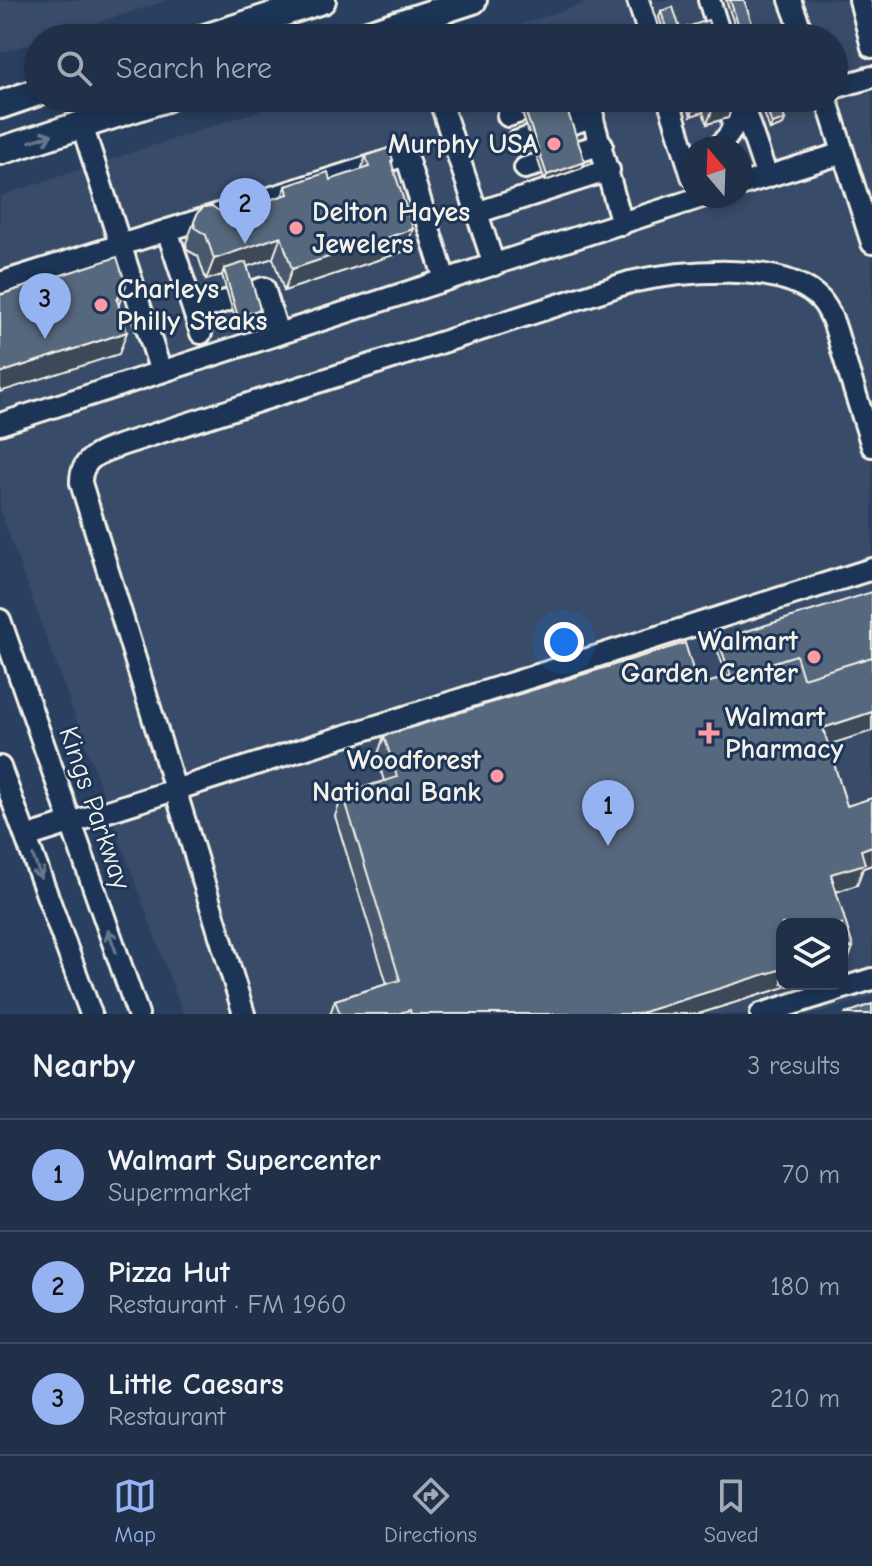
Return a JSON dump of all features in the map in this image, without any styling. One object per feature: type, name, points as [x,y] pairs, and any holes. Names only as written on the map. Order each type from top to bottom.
[{"type":"main road","points":[[248,24],[322,0]]},
{"type":"main road","points":[[425,24],[473,0]]},
{"type":"main road","points":[[0,105],[24,97]]},
{"type":"main road","points":[[0,151],[122,112]]},
{"type":"street","points":[[638,0],[646,24]]},
{"type":"street","points":[[709,0],[716,24]]},
{"type":"street","points":[[790,0],[799,24]]},
{"type":"street","points":[[860,0],[872,47]]},
{"type":"street","points":[[848,84],[872,77]]},
{"type":"street","points":[[444,112],[494,265]]},
{"type":"street","points":[[568,125],[584,112]]},
{"type":"street","points":[[592,112],[622,224]]},
{"type":"street","points":[[673,112],[681,136]]},
{"type":"street","points":[[730,112],[734,126],[730,136]]},
{"type":"street","points":[[741,112],[743,136]]},
{"type":"street","points":[[830,112],[872,243]]},
{"type":"street","points":[[82,125],[161,372]]},
{"type":"street","points":[[577,152],[602,144]]},
{"type":"street","points":[[752,181],[843,153]]},
{"type":"street","points":[[0,283],[406,155],[445,280]]},
{"type":"street","points":[[752,156],[767,177]]},
{"type":"street","points":[[476,213],[609,170]]},
{"type":"street","points":[[0,424],[680,204]]},
{"type":"street","points":[[167,230],[201,333]]},
{"type":"street","points":[[244,1014],[81,483],[81,473],[90,458],[103,451],[630,282],[711,271],[766,276],[795,283],[820,298],[833,322],[872,446]]},
{"type":"street","points":[[251,292],[264,288],[278,334]]},
{"type":"street","points":[[194,311],[229,300]]},
{"type":"street","points":[[26,837],[872,569]]},
{"type":"street","name":"Kings Parkway","points":[[0,620],[138,1014]]},
{"type":"street","points":[[0,767],[91,1014]]},
{"type":"street","points":[[761,1014],[872,979]]},
{"type":"shaded area","points":[[0,0],[169,0],[93,24],[24,24],[24,45],[0,53]]},
{"type":"shaded area","points":[[595,0],[872,0],[872,996],[818,1014],[183,1014],[0,510],[0,196],[255,112],[848,112],[848,24],[522,24]]},
{"type":"building","points":[[730,0],[744,0],[752,24],[738,24]]},
{"type":"building","points":[[673,7],[678,24],[665,24],[661,11]]},
{"type":"building","name":"Murphy USA","points":[[526,112],[568,112],[585,162],[547,175]]},
{"type":"building","points":[[768,112],[782,112],[785,120],[772,124]]},
{"type":"building","points":[[389,148],[413,229],[292,269],[281,236],[214,259],[206,235],[195,228],[198,212],[204,207],[212,206],[222,213],[226,212],[223,202],[247,194],[251,206],[288,194],[286,186],[328,172],[330,180],[369,167],[366,156]]},
{"type":"building","points":[[117,257],[126,285],[117,300],[127,332],[0,373],[0,295]]},
{"type":"building","points":[[246,262],[260,309],[238,317],[224,269]]},
{"type":"building","points":[[872,592],[872,657],[803,678],[796,655],[731,676],[718,640]]},
{"type":"building","points":[[685,643],[698,686],[796,655],[803,678],[872,657],[872,712],[823,728],[847,806],[872,798],[872,846],[861,850],[865,864],[831,874],[844,918],[776,918],[776,971],[637,1014],[411,1014],[410,1010],[396,1014],[340,1014],[335,1000],[400,980],[343,794],[397,777],[384,736]]},
{"type":"building","points":[[848,930],[853,947],[848,948]]},
{"type":"building","points":[[872,1004],[872,1014],[844,1014]]},
{"type":"place","name":"Murphy USA","points":[[554,144]]},
{"type":"place","name":"Delton Hayes Jewelers","points":[[296,228]]},
{"type":"place","name":"Pizza Hut","points":[[245,244]]},
{"type":"place","name":"Charleys Philly Steaks","points":[[101,305]]},
{"type":"place","name":"Little Caesars","points":[[45,339]]},
{"type":"place","name":"Walmart Garden Center","points":[[814,657]]},
{"type":"place","name":"Walmart Pharmacy","points":[[709,733]]},
{"type":"place","name":"Woodforest National Bank","points":[[497,776]]},
{"type":"place","name":"Walmart Supercenter","points":[[608,846]]}]
